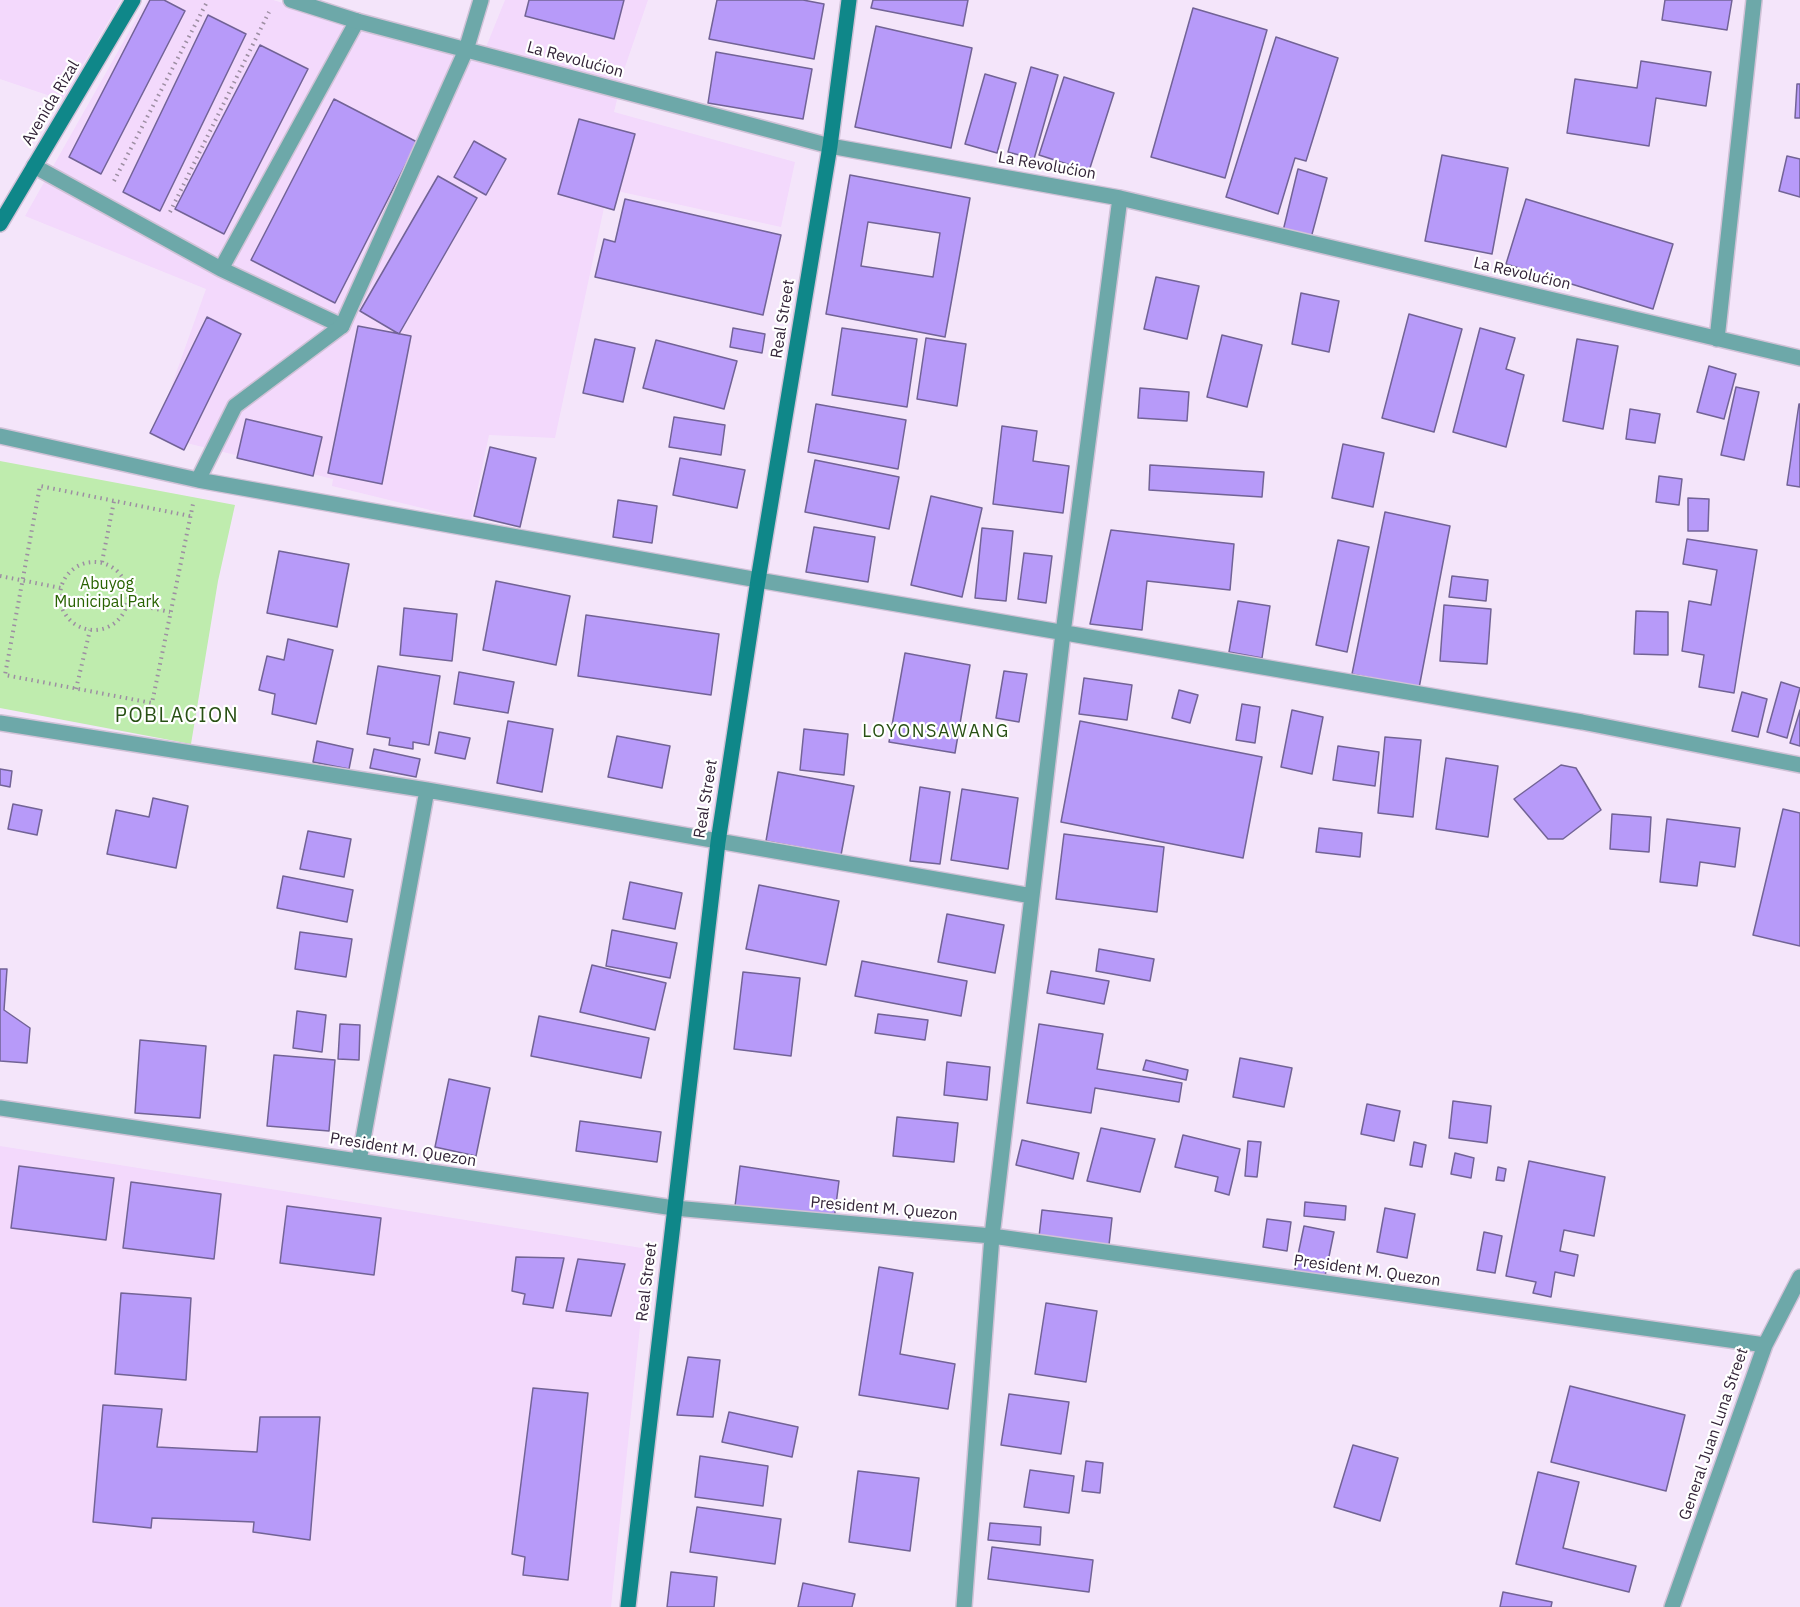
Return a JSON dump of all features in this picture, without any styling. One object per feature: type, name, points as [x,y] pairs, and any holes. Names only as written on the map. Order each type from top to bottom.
[{"type":"street","name":"Avenida Rizal","points":[[0,224],[133,0]]},
{"type":"street","name":"La Revolućion","points":[[291,0],[357,21],[830,146],[1120,198],[1800,358]]},
{"type":"street","points":[[198,480],[235,406],[342,326],[466,50],[481,0]]},
{"type":"street","name":"Real Street","points":[[628,1607],[718,842],[758,580],[830,146],[849,0]]},
{"type":"street","points":[[1716,339],[1754,0]]},
{"type":"street","points":[[221,269],[357,21]]},
{"type":"street","points":[[34,166],[221,269],[342,326]]},
{"type":"street","points":[[964,1607],[992,1236],[1063,633],[1120,198]]},
{"type":"street","points":[[0,436],[198,480],[758,580],[1582,722],[1800,765]]},
{"type":"street","points":[[0,723],[427,790],[1032,896]]},
{"type":"street","points":[[359,1161],[427,790]]},
{"type":"street","name":"President M. Quezon","points":[[0,1108],[674,1208],[992,1236],[1765,1345]]},
{"type":"street","name":"General Juan Luna Street","points":[[1672,1607],[1765,1345],[1800,1277]]},
{"type":"path","points":[[102,203],[208,0]]},
{"type":"path","points":[[159,234],[269,11]]},
{"type":"path","points":[[190,516],[40,486],[5,675],[152,703],[198,480]]},
{"type":"path","points":[[102,562],[114,501]]},
{"type":"path","points":[[89,561],[102,562],[115,568],[123,576],[128,590],[129,603],[118,621],[104,629],[90,630],[77,626],[68,618],[60,603],[61,588],[68,573],[78,565],[89,561]]},
{"type":"path","points":[[0,576],[61,588]]},
{"type":"path","points":[[129,603],[170,612]]},
{"type":"path","points":[[76,689],[90,630]]},
{"type":"shaded area","points":[[0,0],[121,0],[62,100],[0,79]]},
{"type":"shaded area","points":[[147,0],[273,0],[480,62],[505,0],[648,0],[625,67],[614,112],[795,162],[781,227],[608,189],[555,438],[489,435],[471,520],[332,486],[333,479],[154,435],[206,289],[25,216]]},
{"type":"shaded area","points":[[0,1146],[648,1249],[611,1607],[0,1607]]},
{"type":"green space","name":"Abuyog Municipal Park","points":[[0,461],[235,505],[218,581],[191,744],[0,708]]},
{"type":"building","points":[[150,0],[164,0],[185,11],[101,174],[69,157]]},
{"type":"building","points":[[529,0],[624,0],[614,39],[525,16]]},
{"type":"building","points":[[717,0],[803,0],[824,4],[814,59],[709,39]]},
{"type":"building","points":[[873,0],[968,0],[963,26],[871,8]]},
{"type":"building","points":[[1665,0],[1732,0],[1727,30],[1662,20]]},
{"type":"building","points":[[1193,8],[1267,30],[1225,178],[1151,157]]},
{"type":"building","points":[[208,15],[246,34],[160,211],[123,192]]},
{"type":"building","points":[[876,26],[972,48],[951,148],[855,127]]},
{"type":"building","points":[[1276,37],[1338,58],[1306,161],[1295,158],[1278,214],[1226,197]]},
{"type":"building","points":[[260,45],[308,69],[224,234],[175,209]]},
{"type":"building","points":[[716,52],[812,69],[803,119],[708,103]]},
{"type":"building","points":[[1641,61],[1711,72],[1706,106],[1656,98],[1649,146],[1567,133],[1575,79],[1637,88]]},
{"type":"building","points":[[1031,67],[1058,75],[1034,159],[1008,152]]},
{"type":"building","points":[[985,74],[1016,83],[997,153],[965,144]]},
{"type":"building","points":[[1064,77],[1114,93],[1089,171],[1039,155]]},
{"type":"building","points":[[1797,84],[1800,84],[1800,118],[1795,118]]},
{"type":"building","points":[[334,99],[417,142],[335,303],[251,260]]},
{"type":"building","points":[[579,119],[635,134],[614,210],[558,194]]},
{"type":"building","points":[[474,141],[506,159],[486,195],[454,177]]},
{"type":"building","points":[[1442,155],[1508,168],[1492,254],[1425,241]]},
{"type":"building","points":[[1787,156],[1800,159],[1800,197],[1779,191]]},
{"type":"building","points":[[1298,169],[1327,178],[1311,238],[1283,231]]},
{"type":"building","points":[[850,175],[970,198],[945,337],[826,314]]},
{"type":"building","points":[[438,176],[477,198],[399,334],[360,311]]},
{"type":"building","points":[[625,199],[781,235],[763,315],[595,277],[604,239],[615,242]]},
{"type":"building","points":[[1526,199],[1673,244],[1653,309],[1506,264]]},
{"type":"building","points":[[868,222],[940,233],[933,277],[861,266]]},
{"type":"building","points":[[1156,277],[1199,286],[1187,339],[1144,329]]},
{"type":"building","points":[[1301,293],[1339,301],[1329,352],[1292,344]]},
{"type":"building","points":[[1409,314],[1462,329],[1434,432],[1382,418]]},
{"type":"building","points":[[207,317],[241,334],[184,450],[150,433]]},
{"type":"building","points":[[358,326],[411,336],[382,484],[328,473]]},
{"type":"building","points":[[733,328],[765,334],[762,353],[730,347]]},
{"type":"building","points":[[842,328],[917,339],[907,407],[832,395]]},
{"type":"building","points":[[1480,328],[1515,338],[1506,369],[1524,375],[1506,447],[1453,432]]},
{"type":"building","points":[[1222,335],[1262,345],[1247,407],[1207,397]]},
{"type":"building","points":[[926,338],[966,344],[957,406],[917,399]]},
{"type":"building","points":[[595,339],[635,348],[623,402],[583,393]]},
{"type":"building","points":[[1577,339],[1618,346],[1603,429],[1563,421]]},
{"type":"building","points":[[656,340],[737,361],[724,409],[643,388]]},
{"type":"building","points":[[1709,366],[1736,374],[1724,419],[1697,412]]},
{"type":"building","points":[[1736,387],[1759,392],[1744,460],[1721,455]]},
{"type":"building","points":[[1140,388],[1189,392],[1187,421],[1138,418]]},
{"type":"building","points":[[816,404],[906,420],[898,469],[808,452]]},
{"type":"building","points":[[1800,404],[1800,487],[1787,485]]},
{"type":"building","points":[[1630,409],[1660,414],[1655,443],[1626,439]]},
{"type":"building","points":[[674,417],[725,425],[721,455],[669,447]]},
{"type":"building","points":[[246,419],[322,437],[313,476],[237,458]]},
{"type":"building","points":[[1002,426],[1037,431],[1033,461],[1069,466],[1063,513],[993,504]]},
{"type":"building","points":[[1343,444],[1384,453],[1373,507],[1332,498]]},
{"type":"building","points":[[490,447],[536,458],[520,527],[474,516]]},
{"type":"building","points":[[680,458],[745,470],[737,508],[673,495]]},
{"type":"building","points":[[815,460],[899,477],[889,529],[805,512]]},
{"type":"building","points":[[1150,465],[1264,472],[1262,497],[1149,490]]},
{"type":"building","points":[[1659,476],[1682,479],[1679,505],[1656,502]]},
{"type":"building","points":[[931,496],[982,508],[962,597],[911,585]]},
{"type":"building","points":[[1688,498],[1709,499],[1708,531],[1688,531]]},
{"type":"building","points":[[618,500],[657,506],[652,543],[613,537]]},
{"type":"building","points":[[1385,512],[1450,526],[1419,688],[1352,674]]},
{"type":"building","points":[[814,527],[875,537],[868,582],[806,572]]},
{"type":"building","points":[[982,528],[1013,531],[1006,601],[975,598]]},
{"type":"building","points":[[1111,530],[1234,544],[1230,590],[1147,581],[1142,630],[1090,624]]},
{"type":"building","points":[[1687,539],[1757,550],[1734,693],[1699,687],[1704,655],[1682,651],[1689,601],[1711,605],[1717,570],[1683,564]]},
{"type":"building","points":[[1338,540],[1369,547],[1347,652],[1316,645]]},
{"type":"building","points":[[279,551],[349,564],[337,627],[267,613]]},
{"type":"building","points":[[1024,553],[1052,556],[1046,603],[1018,599]]},
{"type":"building","points":[[1452,576],[1488,580],[1486,601],[1449,597]]},
{"type":"building","points":[[496,581],[570,596],[556,665],[483,650]]},
{"type":"building","points":[[1238,601],[1270,606],[1262,658],[1229,652]]},
{"type":"building","points":[[1444,605],[1491,609],[1487,664],[1440,661]]},
{"type":"building","points":[[404,608],[457,614],[452,661],[400,655]]},
{"type":"building","points":[[1636,611],[1668,612],[1668,655],[1634,654]]},
{"type":"building","points":[[586,615],[719,634],[711,695],[578,676]]},
{"type":"building","points":[[288,639],[333,650],[316,724],[272,714],[275,694],[259,690],[267,656],[284,660]]},
{"type":"building","points":[[905,653],[970,665],[955,753],[889,742]]},
{"type":"building","points":[[378,666],[440,676],[429,745],[413,742],[413,749],[389,745],[390,738],[367,734]]},
{"type":"building","points":[[1004,671],[1027,674],[1019,722],[996,718]]},
{"type":"building","points":[[459,672],[514,682],[508,713],[454,704]]},
{"type":"building","points":[[1084,678],[1132,685],[1127,720],[1079,714]]},
{"type":"building","points":[[1781,682],[1800,688],[1787,738],[1767,732]]},
{"type":"building","points":[[1179,690],[1198,695],[1190,723],[1172,718]]},
{"type":"building","points":[[1742,692],[1767,699],[1758,737],[1732,731]]},
{"type":"building","points":[[1242,704],[1260,707],[1255,743],[1236,740]]},
{"type":"building","points":[[1292,710],[1323,717],[1312,774],[1281,767]]},
{"type":"building","points":[[1800,710],[1800,746],[1790,743]]},
{"type":"building","points":[[508,721],[553,729],[542,792],[497,783]]},
{"type":"building","points":[[1080,721],[1262,757],[1243,858],[1061,822]]},
{"type":"building","points":[[804,729],[848,734],[844,775],[800,770]]},
{"type":"building","points":[[439,732],[470,738],[465,759],[435,753]]},
{"type":"building","points":[[617,736],[670,746],[662,788],[608,777]]},
{"type":"building","points":[[1385,737],[1421,740],[1413,817],[1378,813]]},
{"type":"building","points":[[317,741],[353,749],[349,769],[313,762]]},
{"type":"building","points":[[1338,746],[1379,752],[1375,786],[1333,780]]},
{"type":"building","points":[[374,749],[420,759],[416,777],[370,768]]},
{"type":"building","points":[[1446,758],[1498,766],[1488,837],[1436,829]]},
{"type":"building","points":[[1561,765],[1576,768],[1601,810],[1563,839],[1548,839],[1514,799]]},
{"type":"building","points":[[0,769],[12,771],[10,787],[0,785]]},
{"type":"building","points":[[778,772],[854,786],[841,855],[766,841]]},
{"type":"building","points":[[920,787],[950,792],[940,864],[910,861]]},
{"type":"building","points":[[962,789],[1018,798],[1008,869],[951,860]]},
{"type":"building","points":[[153,798],[188,806],[176,868],[107,854],[116,810],[149,817]]},
{"type":"building","points":[[13,804],[42,810],[37,835],[8,829]]},
{"type":"building","points":[[1783,809],[1800,813],[1800,946],[1753,935]]},
{"type":"building","points":[[1612,814],[1651,817],[1649,852],[1610,849]]},
{"type":"building","points":[[1667,819],[1740,828],[1735,867],[1700,862],[1697,886],[1660,882]]},
{"type":"building","points":[[1319,828],[1362,833],[1360,857],[1316,852]]},
{"type":"building","points":[[308,831],[351,839],[344,877],[300,869]]},
{"type":"building","points":[[1064,834],[1164,847],[1157,912],[1056,899]]},
{"type":"building","points":[[283,876],[353,890],[347,922],[277,908]]},
{"type":"building","points":[[630,882],[682,893],[675,929],[623,919]]},
{"type":"building","points":[[759,885],[839,901],[826,965],[746,949]]},
{"type":"building","points":[[947,914],[1004,925],[995,973],[938,962]]},
{"type":"building","points":[[612,930],[677,943],[670,978],[606,966]]},
{"type":"building","points":[[300,932],[352,939],[346,977],[295,969]]},
{"type":"building","points":[[1099,949],[1154,959],[1150,981],[1096,971]]},
{"type":"building","points":[[862,961],[967,981],[961,1016],[855,996]]},
{"type":"building","points":[[592,965],[666,983],[655,1030],[580,1012]]},
{"type":"building","points":[[0,969],[7,969],[4,1010],[30,1028],[27,1063],[0,1061]]},
{"type":"building","points":[[1051,971],[1109,981],[1104,1004],[1047,993]]},
{"type":"building","points":[[743,972],[800,978],[791,1056],[734,1049]]},
{"type":"building","points":[[297,1011],[326,1015],[322,1052],[293,1048]]},
{"type":"building","points":[[878,1014],[928,1020],[925,1040],[875,1033]]},
{"type":"building","points":[[539,1016],[649,1038],[641,1078],[531,1056]]},
{"type":"building","points":[[340,1024],[360,1025],[359,1060],[338,1059]]},
{"type":"building","points":[[1039,1024],[1103,1034],[1097,1069],[1182,1083],[1179,1102],[1095,1088],[1091,1113],[1027,1103]]},
{"type":"building","points":[[140,1040],[206,1046],[200,1118],[135,1113]]},
{"type":"building","points":[[274,1055],[335,1060],[329,1131],[267,1126]]},
{"type":"building","points":[[1240,1058],[1292,1068],[1284,1107],[1233,1097]]},
{"type":"building","points":[[1146,1060],[1188,1070],[1186,1080],[1143,1070]]},
{"type":"building","points":[[947,1062],[990,1067],[987,1100],[944,1095]]},
{"type":"building","points":[[449,1079],[490,1088],[476,1156],[435,1147]]},
{"type":"building","points":[[1453,1101],[1491,1106],[1487,1143],[1449,1138]]},
{"type":"building","points":[[1367,1104],[1400,1111],[1394,1141],[1361,1134]]},
{"type":"building","points":[[897,1117],[958,1123],[954,1162],[893,1156]]},
{"type":"building","points":[[580,1121],[661,1132],[657,1162],[576,1151]]},
{"type":"building","points":[[1101,1128],[1155,1139],[1140,1192],[1087,1181]]},
{"type":"building","points":[[1183,1135],[1240,1149],[1229,1195],[1215,1191],[1218,1177],[1175,1167]]},
{"type":"building","points":[[1022,1140],[1079,1153],[1073,1179],[1016,1165]]},
{"type":"building","points":[[1248,1141],[1261,1142],[1257,1177],[1245,1176]]},
{"type":"building","points":[[1414,1142],[1426,1145],[1422,1167],[1410,1165]]},
{"type":"building","points":[[1455,1153],[1474,1158],[1471,1178],[1451,1174]]},
{"type":"building","points":[[1529,1161],[1605,1177],[1594,1236],[1564,1230],[1560,1251],[1578,1255],[1574,1276],[1555,1272],[1551,1297],[1533,1293],[1536,1282],[1506,1276]]},
{"type":"building","points":[[19,1166],[114,1178],[106,1240],[11,1228]]},
{"type":"building","points":[[740,1166],[839,1181],[834,1220],[735,1206]]},
{"type":"building","points":[[1498,1167],[1506,1169],[1504,1181],[1496,1180]]},
{"type":"building","points":[[131,1182],[221,1194],[214,1259],[123,1248]]},
{"type":"building","points":[[1305,1202],[1346,1206],[1345,1220],[1304,1216]]},
{"type":"building","points":[[287,1206],[381,1218],[374,1275],[280,1263]]},
{"type":"building","points":[[1385,1208],[1415,1214],[1407,1258],[1377,1252]]},
{"type":"building","points":[[1042,1210],[1112,1218],[1109,1245],[1039,1237]]},
{"type":"building","points":[[1267,1219],[1291,1222],[1287,1251],[1263,1247]]},
{"type":"building","points":[[1304,1226],[1334,1232],[1324,1281],[1294,1274]]},
{"type":"building","points":[[1484,1232],[1502,1236],[1495,1273],[1477,1270]]},
{"type":"building","points":[[516,1257],[564,1258],[553,1308],[523,1304],[525,1294],[512,1291]]},
{"type":"building","points":[[578,1259],[625,1264],[611,1316],[566,1311]]},
{"type":"building","points":[[879,1267],[913,1273],[900,1354],[955,1364],[948,1409],[859,1395]]},
{"type":"building","points":[[121,1293],[191,1298],[186,1380],[115,1374]]},
{"type":"building","points":[[1046,1303],[1097,1311],[1086,1382],[1035,1374]]},
{"type":"building","points":[[688,1357],[720,1360],[713,1417],[677,1415]]},
{"type":"building","points":[[1570,1386],[1685,1415],[1666,1491],[1551,1462]]},
{"type":"building","points":[[533,1388],[588,1393],[568,1580],[523,1575],[525,1557],[512,1554]]},
{"type":"building","points":[[1009,1394],[1069,1402],[1061,1454],[1001,1445]]},
{"type":"building","points":[[103,1405],[162,1409],[157,1447],[257,1452],[260,1417],[320,1417],[310,1540],[253,1532],[254,1522],[152,1518],[151,1528],[93,1522]]},
{"type":"building","points":[[729,1412],[798,1427],[792,1457],[722,1442]]},
{"type":"building","points":[[1353,1445],[1398,1458],[1380,1521],[1334,1507]]},
{"type":"building","points":[[700,1456],[768,1466],[763,1506],[695,1497]]},
{"type":"building","points":[[1086,1461],[1103,1463],[1100,1493],[1082,1491]]},
{"type":"building","points":[[1030,1470],[1074,1476],[1069,1513],[1024,1507]]},
{"type":"building","points":[[858,1471],[919,1478],[910,1551],[849,1542]]},
{"type":"building","points":[[1538,1472],[1579,1482],[1563,1548],[1636,1566],[1629,1592],[1516,1564]]},
{"type":"building","points":[[697,1507],[781,1519],[775,1564],[690,1552]]},
{"type":"building","points":[[990,1523],[1041,1527],[1040,1545],[988,1540]]},
{"type":"building","points":[[992,1547],[1093,1560],[1089,1592],[988,1579]]},
{"type":"building","points":[[671,1572],[717,1577],[714,1607],[667,1607]]},
{"type":"building","points":[[803,1583],[855,1594],[852,1607],[798,1607]]},
{"type":"building","points":[[1503,1592],[1552,1602],[1551,1607],[1500,1607]]},
{"type":"district","name":"POBLACION","points":[[177,716]]},
{"type":"district","name":"LOYONSAWANG","points":[[936,732]]}]
